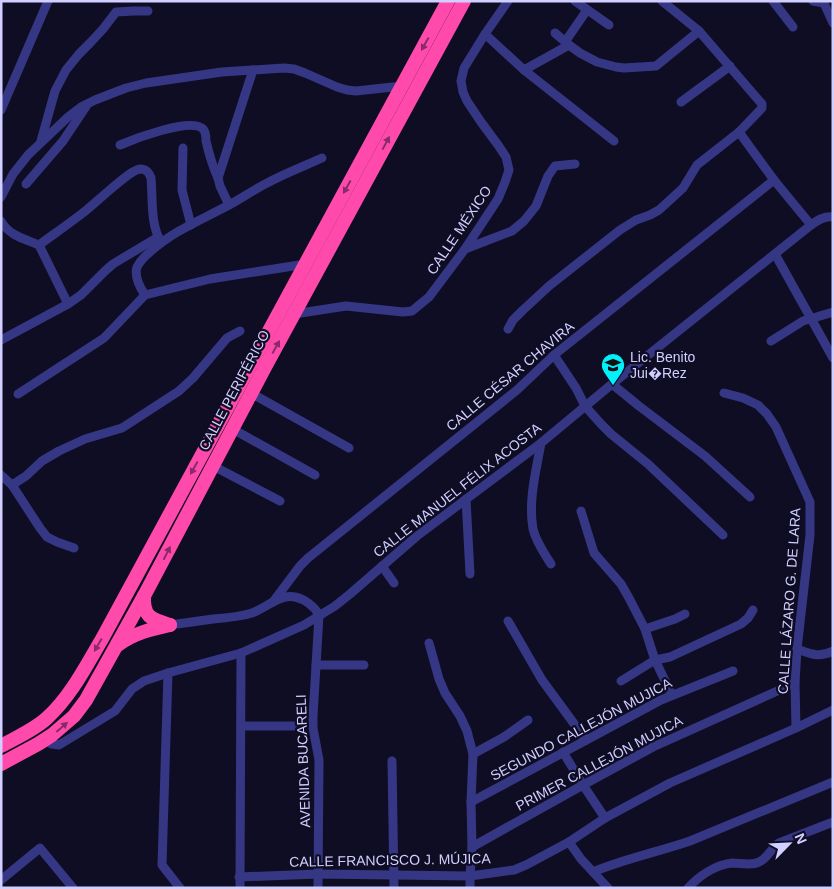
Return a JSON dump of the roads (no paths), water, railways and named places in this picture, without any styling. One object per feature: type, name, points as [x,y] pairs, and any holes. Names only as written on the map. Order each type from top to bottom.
[{"type":"highway","name":"CALLE PERIFÉRICO","points":[[1,746],[46,719],[68,695],[102,639],[448,1]]},
{"type":"highway","name":"CALLE PERIFÉRICO","points":[[1,764],[45,741],[82,707],[144,596],[264,369],[464,1]]},
{"type":"highway","points":[[189,509],[201,502],[258,397],[264,382],[264,369]]},
{"type":"highway","points":[[144,596],[144,608],[149,616],[170,625]]},
{"type":"highway","points":[[116,647],[132,636],[170,625]]},
{"type":"street","points":[[1,110],[48,1]]},
{"type":"street","name":"CALLE MÉXICO","points":[[294,314],[346,306],[404,312],[412,311],[430,298],[465,249],[498,199],[506,182],[508,170],[506,157],[480,122],[463,92],[461,82],[464,68],[508,1]]},
{"type":"street","points":[[575,1],[609,25]]},
{"type":"street","points":[[508,329],[522,311],[549,286],[620,230],[636,220],[659,210],[683,188],[697,165],[739,132],[763,106],[699,31],[662,1]]},
{"type":"street","points":[[773,1],[793,26]]},
{"type":"street","points":[[813,1],[823,2],[833,23]]},
{"type":"street","points":[[524,70],[567,44],[587,10]]},
{"type":"street","points":[[41,142],[55,91],[72,61],[103,29],[116,12],[148,11]]},
{"type":"street","points":[[555,32],[567,44],[596,62],[624,68],[656,66],[699,31]]},
{"type":"street","points":[[485,34],[524,70],[614,141]]},
{"type":"street","points":[[681,102],[730,66]]},
{"type":"street","points":[[1,197],[13,174],[28,155],[68,117],[88,103],[126,88],[146,83],[222,72],[284,68],[294,69],[347,90],[402,86]]},
{"type":"street","points":[[218,178],[254,70]]},
{"type":"street","points":[[26,184],[63,141],[88,103]]},
{"type":"street","points":[[120,145],[164,130],[190,126],[200,127],[205,132],[211,163],[229,205]]},
{"type":"street","points":[[739,132],[774,180],[811,225]]},
{"type":"street","points":[[183,148],[182,190],[190,225]]},
{"type":"street","points":[[1,340],[68,304],[81,295],[113,264],[229,205],[277,178],[322,158]]},
{"type":"street","points":[[465,249],[512,231],[524,222],[536,206],[548,176],[555,166],[575,164]]},
{"type":"street","points":[[40,245],[85,212],[134,171],[141,169],[149,173],[151,178],[153,217],[160,239]]},
{"type":"street","name":"CALLE CÉSAR CHAVIRA","points":[[273,602],[308,558],[517,390],[554,355],[774,180]]},
{"type":"street","name":"CALLE MANUEL FÉLIX ACOSTA","points":[[45,741],[59,745],[115,711],[132,688],[137,685],[168,673],[242,653],[304,625],[334,606],[417,536],[540,443],[811,225],[821,218],[833,217]]},
{"type":"street","points":[[1,221],[9,232],[15,236],[40,245],[68,304]]},
{"type":"street","points":[[145,295],[140,288],[136,270],[160,239]]},
{"type":"street","points":[[775,254],[833,358]]},
{"type":"street","points":[[18,394],[104,338],[145,295],[210,279],[306,264]]},
{"type":"street","points":[[771,342],[798,324],[833,312]]},
{"type":"street","points":[[12,486],[42,462],[86,439],[122,428],[179,391],[193,378],[227,338],[240,331]]},
{"type":"street","points":[[554,355],[576,388],[585,406],[611,434],[648,464],[723,535]]},
{"type":"street","points":[[612,384],[705,456],[750,497]]},
{"type":"street","name":"CALLE LÁZARO G. DE LARA","points":[[724,394],[743,398],[758,405],[768,414],[776,427],[810,502],[810,535],[797,649],[795,683],[796,728]]},
{"type":"street","points":[[258,397],[348,448]]},
{"type":"street","points":[[238,432],[315,474]]},
{"type":"street","points":[[540,443],[531,501],[533,530],[540,547],[551,564]]},
{"type":"street","points":[[219,469],[280,501]]},
{"type":"street","points":[[1,475],[12,486],[48,537],[74,548]]},
{"type":"street","points":[[466,499],[470,574]]},
{"type":"street","points":[[581,511],[594,553],[621,584],[645,629],[655,660],[672,694]]},
{"type":"street","points":[[382,566],[394,583]]},
{"type":"street","points":[[170,625],[238,617],[288,597],[304,600],[316,609],[319,615]]},
{"type":"street","points":[[621,681],[655,660],[670,657],[741,624],[753,610]]},
{"type":"street","points":[[645,629],[685,614]]},
{"type":"street","name":"AVENIDA BUCARELI","points":[[318,888],[319,760],[313,710],[319,615]]},
{"type":"street","points":[[508,621],[542,680],[586,740]]},
{"type":"street","points":[[429,643],[442,686],[467,731],[473,754],[470,888]]},
{"type":"street","points":[[797,649],[815,655],[822,655],[833,650]]},
{"type":"street","points":[[240,888],[242,653]]},
{"type":"street","points":[[316,665],[364,664]]},
{"type":"street","name":"SEGUNDO CALLEJÓN MUJICA","points":[[471,802],[672,694],[733,671]]},
{"type":"street","points":[[168,673],[162,865],[180,888]]},
{"type":"street","name":"PRIMER CALLEJÓN MUJICA","points":[[472,847],[653,747],[795,683]]},
{"type":"street","name":"CALLE FRANCISCO J. MÚJICA","points":[[240,877],[318,874],[470,876],[514,870],[569,842],[605,818],[670,783],[833,710]]},
{"type":"street","points":[[473,754],[504,737],[528,720]]},
{"type":"street","points":[[241,726],[296,726]]},
{"type":"street","points":[[563,752],[605,818]]},
{"type":"street","points":[[392,760],[394,888]]},
{"type":"street","points":[[593,872],[611,864],[690,841],[833,782]]},
{"type":"street","points":[[694,885],[711,870],[730,863],[757,863],[765,858],[773,847],[779,843],[833,822]]},
{"type":"street","points":[[569,842],[601,884],[608,888]]},
{"type":"street","points":[[1,880],[40,848],[73,888]]},
{"type":"place","name":"Lic. Benito Jui�Rez","points":[[613,386]]}]
